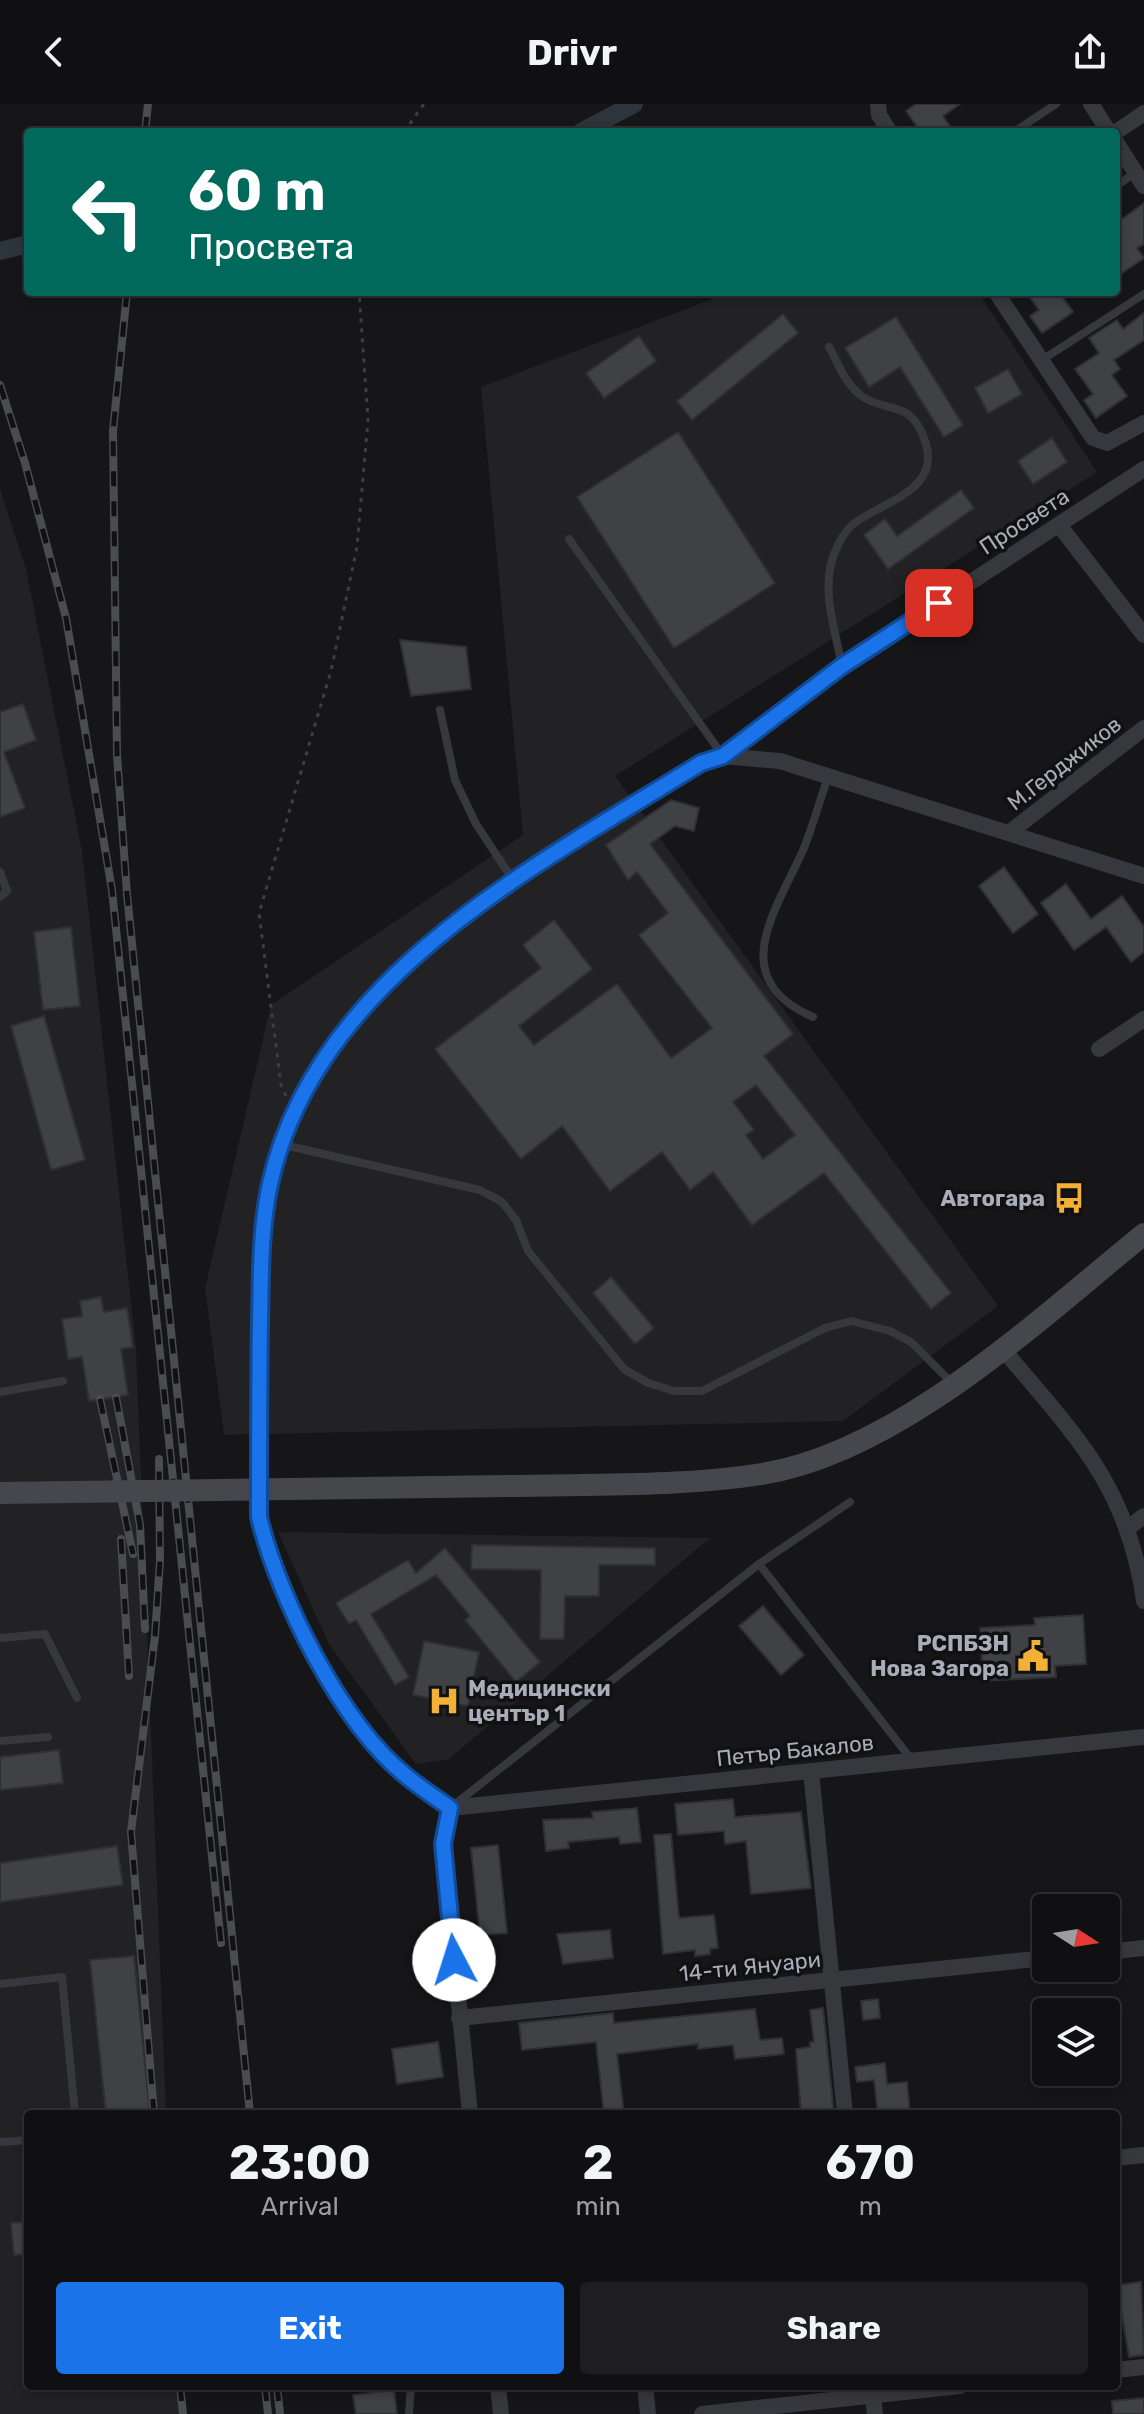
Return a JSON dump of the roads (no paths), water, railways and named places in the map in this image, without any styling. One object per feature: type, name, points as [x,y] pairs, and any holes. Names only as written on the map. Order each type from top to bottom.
[{"type":"main road","points":[[0,1493],[664,1483],[765,1474],[828,1454],[880,1431],[953,1385],[1144,1234]]},
{"type":"street","points":[[878,104],[879,115],[887,128]]},
{"type":"street","points":[[1091,104],[1106,128]]},
{"type":"street","points":[[1120,129],[1144,113]]},
{"type":"street","points":[[1120,148],[1140,180]]},
{"type":"street","points":[[999,296],[1100,443],[1118,439],[1144,423]]},
{"type":"street","name":"Просвета","points":[[450,1808],[404,1774],[372,1741],[319,1662],[268,1555],[259,1517],[262,1231],[281,1144],[321,1062],[362,1007],[404,967],[513,880],[701,763],[723,756],[842,666],[1144,469]]},
{"type":"street","points":[[1059,525],[1144,635]]},
{"type":"street","name":"М.Герджиков","points":[[1010,832],[1144,728]]},
{"type":"street","points":[[723,756],[780,761],[1144,876]]},
{"type":"street","points":[[1099,1049],[1144,1019]]},
{"type":"street","points":[[1002,1348],[1100,1471],[1136,1527],[1144,1601]]},
{"type":"street","points":[[1136,1527],[1144,1516]]},
{"type":"street","name":"Петър Бакалов","points":[[450,1808],[1144,1737]]},
{"type":"street","points":[[811,1771],[845,2110]]},
{"type":"street","points":[[450,1808],[443,1844],[470,2110]]},
{"type":"street","points":[[1120,1951],[1144,1948]]},
{"type":"street","name":"14-ти Януари","points":[[459,2018],[1032,1959]]},
{"type":"street","points":[[1120,2158],[1144,2155]]},
{"type":"street","points":[[1120,2370],[1144,2367]]},
{"type":"street","points":[[498,2390],[501,2414]]},
{"type":"street","points":[[645,2390],[648,2414]]},
{"type":"street","points":[[702,2414],[872,2390],[875,2414]]},
{"type":"lane","points":[[1020,128],[1056,104]]},
{"type":"lane","points":[[1120,185],[1140,180]]},
{"type":"lane","points":[[1042,361],[1144,294]]},
{"type":"lane","points":[[829,347],[852,387],[864,398],[898,407],[912,416],[925,440],[928,458],[925,476],[913,490],[851,527],[838,545],[828,585],[842,666]]},
{"type":"lane","points":[[569,539],[723,756]]},
{"type":"lane","points":[[440,710],[455,780],[476,824],[513,880]]},
{"type":"lane","points":[[813,1017],[794,1009],[777,991],[762,955],[763,935],[804,846],[829,775]]},
{"type":"lane","points":[[0,872],[7,891],[0,897]]},
{"type":"lane","points":[[281,1144],[480,1190],[502,1202],[516,1220],[528,1251],[624,1369],[648,1383],[674,1391],[702,1391],[825,1328],[851,1321],[890,1331],[911,1342],[953,1385]]},
{"type":"lane","points":[[0,1392],[63,1381]]},
{"type":"lane","points":[[450,1808],[759,1564],[850,1502]]},
{"type":"lane","points":[[759,1564],[912,1760]]},
{"type":"lane","points":[[0,1638],[45,1634],[77,1698]]},
{"type":"lane","points":[[0,1741],[48,1737]]},
{"type":"lane","points":[[0,1984],[62,1977],[75,2110]]},
{"type":"lane","points":[[0,2142],[24,2140]]},
{"type":"lane","points":[[409,2414],[411,2390]]},
{"type":"waterway","points":[[589,128],[634,104]]},
{"type":"waterway","points":[[0,251],[24,245]]},
{"type":"railway","points":[[145,128],[148,104]]},
{"type":"railway","points":[[127,296],[113,431],[117,755],[127,894],[250,2110]]},
{"type":"railway","points":[[0,385],[25,463],[66,618],[112,890],[221,1943]]},
{"type":"railway","points":[[116,1397],[140,1525],[145,1629]]},
{"type":"railway","points":[[100,1399],[133,1554]]},
{"type":"railway","points":[[154,2110],[131,1832],[155,1636],[160,1561],[159,1459]]},
{"type":"railway","points":[[121,1539],[129,1676]]},
{"type":"railway","points":[[180,2390],[183,2414]]},
{"type":"railway","points":[[265,2390],[268,2414]]},
{"type":"railway","points":[[277,2390],[280,2414]]},
{"type":"place","name":"Автогара","points":[[1069,1198]]},
{"type":"place","name":"РСПБЗН Нова Загора","points":[[1033,1656]]},
{"type":"place","name":"Медицински център 1","points":[[444,1701]]}]
